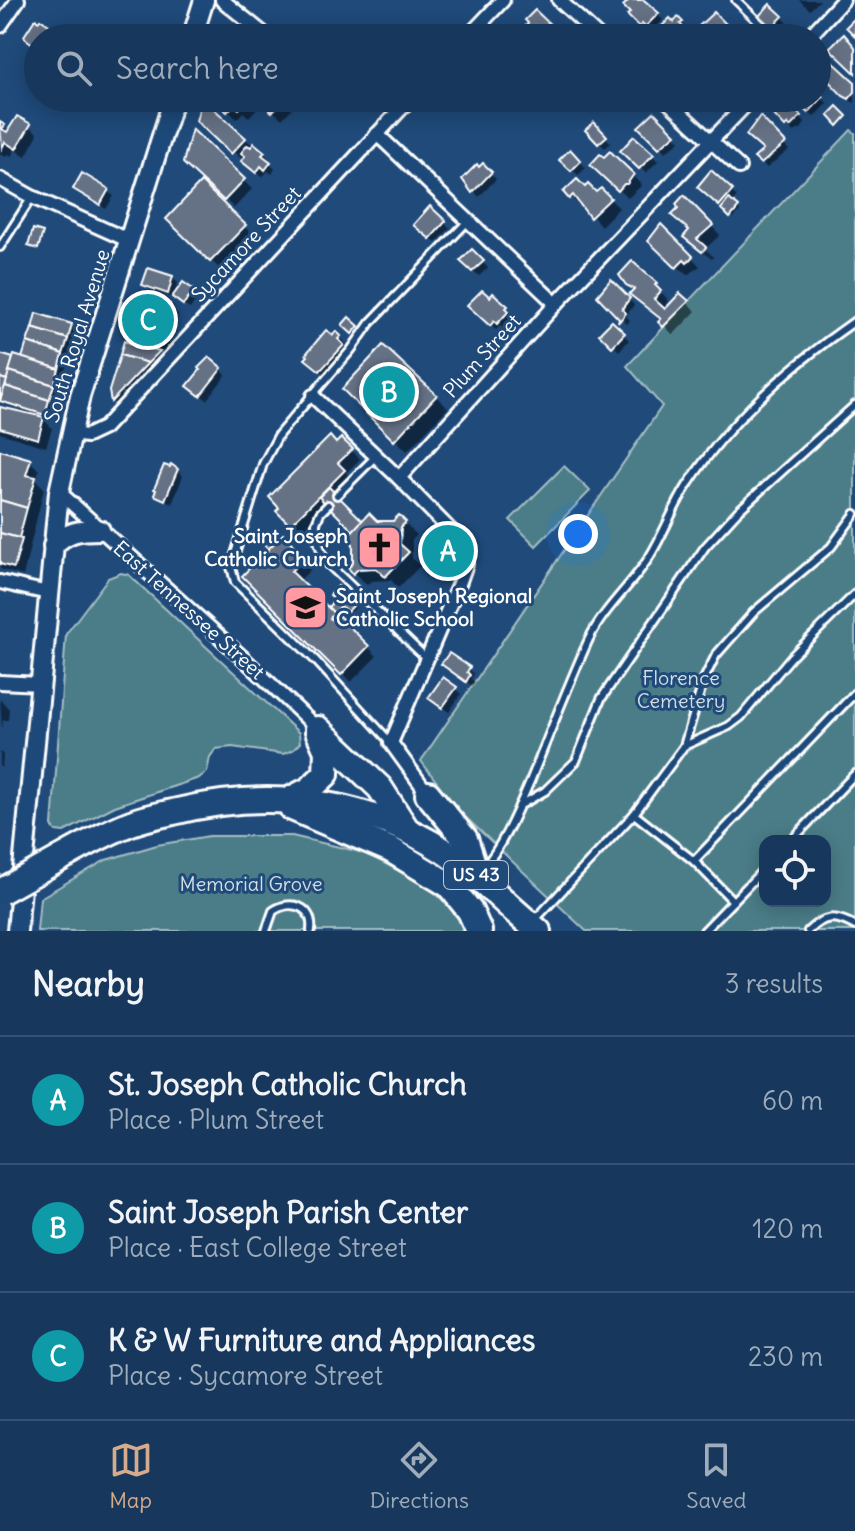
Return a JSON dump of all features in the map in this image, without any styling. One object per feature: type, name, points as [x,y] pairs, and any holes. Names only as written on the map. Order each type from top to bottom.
[{"type":"highway","points":[[280,800],[319,784],[326,774],[327,751],[318,729]]},
{"type":"highway","points":[[318,729],[380,788],[407,830],[425,815],[428,794]]},
{"type":"highway","points":[[428,794],[465,839],[477,876]]},
{"type":"highway","points":[[280,800],[391,850],[449,885],[470,911],[479,931]]},
{"type":"highway","name":"US 43","points":[[0,892],[134,822],[205,804],[280,800],[338,807],[407,830],[433,844],[477,876],[534,928]]},
{"type":"street","points":[[0,26],[18,0]]},
{"type":"street","points":[[196,24],[204,0]]},
{"type":"street","points":[[222,0],[252,24]]},
{"type":"street","points":[[480,24],[503,0]]},
{"type":"street","points":[[559,0],[585,24]]},
{"type":"street","points":[[821,24],[843,0]]},
{"type":"street","name":"South Royal Avenue","points":[[17,931],[59,492],[70,434],[170,112]]},
{"type":"street","name":"Sycamore Street","points":[[70,434],[87,436],[104,428],[398,112]]},
{"type":"street","points":[[679,112],[739,167]]},
{"type":"street","name":"Plum Street","points":[[399,478],[556,304],[739,112]]},
{"type":"street","points":[[377,134],[556,304]]},
{"type":"street","points":[[0,179],[32,197],[130,241]]},
{"type":"street","points":[[313,396],[465,545],[466,564],[391,743],[428,794]]},
{"type":"street","name":"East Tennessee Street","points":[[59,492],[318,729]]},
{"type":"street","points":[[53,546],[64,535],[75,531],[100,530]]},
{"type":"street","points":[[0,582],[48,593]]},
{"type":"street","points":[[0,682],[40,684]]},
{"type":"lane","points":[[736,0],[761,24]]},
{"type":"lane","points":[[0,247],[32,197]]},
{"type":"lane","points":[[391,743],[317,662],[235,582],[231,567],[263,464],[279,434],[370,323],[469,220]]},
{"type":"lane","points":[[477,876],[493,856],[519,806],[591,636],[613,602],[648,559],[684,489],[742,414],[778,381],[855,321]]},
{"type":"lane","points":[[519,806],[545,791],[576,761],[601,699],[705,547],[738,511],[855,405]]},
{"type":"lane","points":[[337,495],[376,456]]},
{"type":"lane","points":[[328,505],[316,523],[319,548],[325,561],[427,659]]},
{"type":"lane","points":[[534,928],[634,814],[684,746],[704,679],[716,655],[754,612],[831,547],[855,514]]},
{"type":"lane","points":[[684,746],[729,726],[741,717],[791,657],[855,594]]},
{"type":"lane","points":[[694,861],[855,693]]},
{"type":"lane","points":[[797,835],[855,774]]},
{"type":"lane","points":[[634,814],[694,861],[733,901]]},
{"type":"lane","points":[[704,931],[759,874]]},
{"type":"lane","points":[[266,931],[273,911],[282,904],[296,904],[307,910],[312,923],[311,931]]},
{"type":"lane","points":[[808,931],[829,918],[841,918],[855,926]]},
{"type":"green space","name":"Florence Cemetery","points":[[851,130],[855,133],[855,931],[586,931],[458,810],[421,761],[662,406],[627,366]]},
{"type":"green space","points":[[564,466],[590,491],[536,546],[510,520]]},
{"type":"green space","points":[[121,573],[129,575],[299,733],[300,743],[283,754],[232,747],[216,749],[210,757],[207,772],[199,778],[115,806],[64,832],[56,831],[52,826],[66,634],[108,578]]},
{"type":"green space","name":"Memorial Grove","points":[[209,836],[292,836],[365,853],[428,886],[457,914],[466,931],[37,931],[40,898],[106,860],[157,845]]},
{"type":"building","points":[[629,0],[644,0],[659,13],[648,24],[636,24],[623,6]]},
{"type":"building","points":[[770,4],[783,16],[776,24],[766,24],[758,17]]},
{"type":"building","points":[[535,10],[550,24],[527,24],[525,20]]},
{"type":"building","points":[[714,12],[726,24],[701,24]]},
{"type":"building","points":[[678,17],[683,22],[664,24],[670,18],[674,22]]},
{"type":"building","points":[[855,18],[855,36],[846,27]]},
{"type":"building","points":[[35,19],[40,19],[48,24],[32,24]]},
{"type":"building","points":[[844,34],[855,47],[855,73],[831,50]]},
{"type":"building","points":[[831,62],[855,82],[855,92],[849,99],[831,83]]},
{"type":"building","points":[[837,106],[847,116],[838,126],[828,115]]},
{"type":"building","points":[[198,112],[217,112],[246,138],[231,154],[196,121]]},
{"type":"building","points":[[654,112],[676,134],[659,148],[638,127]]},
{"type":"building","points":[[771,112],[797,112],[801,116],[790,127],[788,124],[785,127]]},
{"type":"building","points":[[17,116],[31,124],[16,149],[5,142],[2,148],[0,122],[7,132]]},
{"type":"building","points":[[760,116],[786,143],[761,164],[754,158],[763,150],[746,135]]},
{"type":"building","points":[[594,122],[607,136],[598,144],[585,130]]},
{"type":"building","points":[[192,129],[245,179],[224,201],[183,163]]},
{"type":"building","points":[[634,136],[654,154],[639,169],[620,151]]},
{"type":"building","points":[[254,143],[271,162],[265,170],[261,166],[256,173],[241,161],[245,156],[241,153],[247,145],[251,147]]},
{"type":"building","points":[[570,149],[581,161],[571,171],[559,160]]},
{"type":"building","points":[[610,151],[634,174],[618,191],[590,165],[600,154],[604,157]]},
{"type":"building","points":[[483,163],[492,172],[472,193],[462,179],[477,164],[479,167]]},
{"type":"building","points":[[711,170],[733,190],[719,206],[697,187]]},
{"type":"building","points":[[82,173],[109,189],[100,205],[73,189]]},
{"type":"building","points":[[577,179],[596,192],[601,188],[611,198],[590,218],[573,195],[569,199],[563,192]]},
{"type":"building","points":[[201,182],[246,225],[210,262],[166,219]]},
{"type":"building","points":[[684,195],[713,225],[697,239],[706,247],[702,252],[683,237],[689,230],[671,215]]},
{"type":"building","points":[[729,199],[739,207],[730,218],[721,209]]},
{"type":"building","points":[[430,206],[446,221],[430,239],[413,225]]},
{"type":"building","points":[[661,224],[693,256],[687,263],[684,260],[676,268],[648,241]]},
{"type":"building","points":[[33,229],[43,232],[38,249],[28,246]]},
{"type":"building","points":[[472,249],[484,261],[472,272],[460,261]]},
{"type":"building","points":[[632,261],[657,283],[655,285],[661,291],[654,299],[665,309],[680,293],[689,301],[663,327],[658,322],[661,319],[629,294],[634,289],[626,285],[619,275]]},
{"type":"building","points":[[148,268],[173,276],[168,294],[142,285]]},
{"type":"building","points":[[611,279],[630,298],[622,309],[626,313],[618,323],[619,319],[597,296]]},
{"type":"building","points":[[183,282],[194,290],[183,305],[172,297]]},
{"type":"building","points":[[482,290],[490,297],[493,293],[508,306],[509,311],[497,324],[494,321],[490,326],[467,305]]},
{"type":"building","points":[[139,294],[170,304],[157,346],[126,336]]},
{"type":"building","points":[[36,313],[72,324],[68,339],[32,328]]},
{"type":"building","points":[[349,317],[359,326],[352,334],[342,325]]},
{"type":"building","points":[[612,321],[625,333],[612,347],[599,334]]},
{"type":"building","points":[[32,328],[68,339],[63,354],[27,342]]},
{"type":"building","points":[[326,330],[333,335],[336,331],[344,345],[320,371],[305,359]]},
{"type":"building","points":[[124,341],[160,351],[148,363],[120,355]]},
{"type":"building","points":[[27,342],[63,354],[59,369],[22,358]]},
{"type":"building","points":[[383,345],[437,395],[394,441],[342,389]]},
{"type":"building","points":[[0,354],[13,358],[7,380],[0,378]]},
{"type":"building","points":[[14,355],[59,369],[54,385],[9,371]]},
{"type":"building","points":[[120,355],[148,363],[111,402],[109,391]]},
{"type":"building","points":[[209,357],[222,368],[200,396],[187,386]]},
{"type":"building","points":[[9,371],[54,385],[49,400],[5,386]]},
{"type":"building","points":[[0,378],[7,380],[1,400],[0,399]]},
{"type":"building","points":[[5,386],[49,400],[45,415],[0,401]]},
{"type":"building","points":[[0,407],[44,417],[38,439],[0,428]]},
{"type":"building","points":[[330,436],[336,443],[341,438],[353,449],[338,463],[345,470],[290,525],[276,511],[279,508],[269,497]]},
{"type":"building","points":[[0,450],[31,459],[26,475],[36,477],[27,508],[0,500]]},
{"type":"building","points":[[171,464],[178,469],[165,500],[154,495],[154,489],[164,465],[170,467]]},
{"type":"building","points":[[329,487],[363,521],[353,531],[319,497]]},
{"type":"building","points":[[0,500],[27,508],[19,538],[0,533]]},
{"type":"building","name":"Saint Joseph Catholic Church","points":[[369,513],[377,521],[393,521],[399,515],[406,522],[401,527],[400,544],[409,552],[385,577],[376,568],[358,569],[353,574],[348,568],[353,563],[353,544],[346,538]]},
{"type":"building","points":[[0,533],[22,539],[14,568],[0,564]]},
{"type":"building","points":[[266,533],[276,543],[269,549],[259,540]]},
{"type":"building","points":[[283,534],[305,557],[291,571],[334,613],[330,618],[333,621],[338,615],[369,646],[341,675],[242,576]]},
{"type":"building","points":[[338,586],[355,604],[347,612],[341,606],[334,613],[328,607],[335,600],[330,595]]},
{"type":"building","points":[[449,653],[470,667],[466,682],[441,664]]},
{"type":"building","points":[[443,677],[457,687],[442,708],[428,698]]},
{"type":"place","name":"K & W Furniture and Appliances","points":[[148,320]]},
{"type":"place","name":"Saint Joseph Parish Center","points":[[389,392]]},
{"type":"place","name":"Saint Joseph Catholic Church","points":[[379,548]]},
{"type":"place","name":"St. Joseph Catholic Church","points":[[448,551]]},
{"type":"place","name":"Saint Joseph Regional Catholic School","points":[[305,607]]}]
